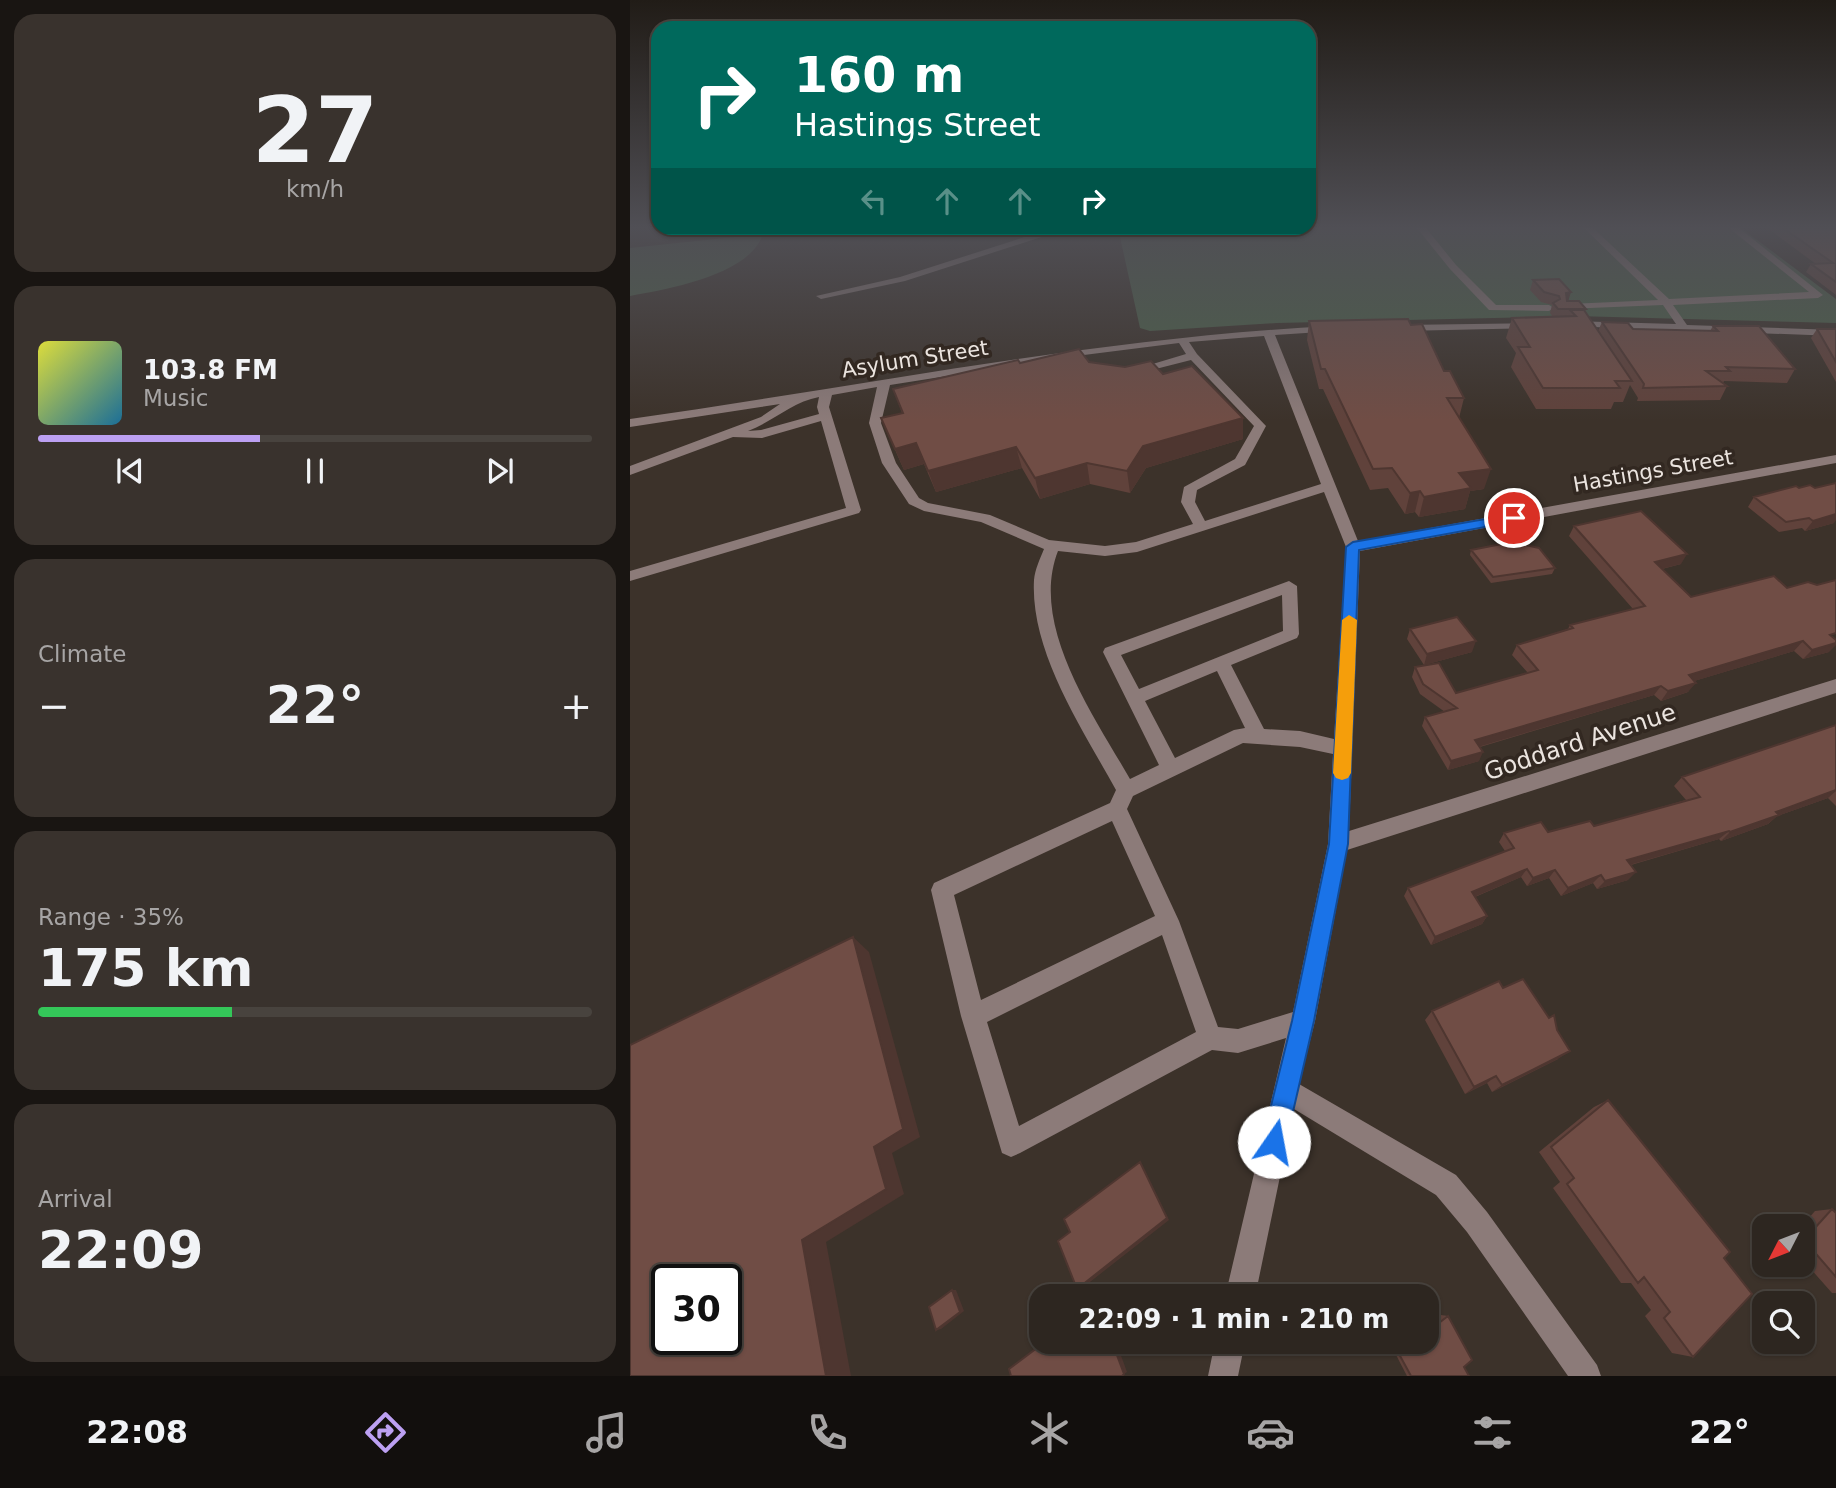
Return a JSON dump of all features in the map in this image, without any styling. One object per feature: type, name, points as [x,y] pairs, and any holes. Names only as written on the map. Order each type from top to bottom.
[{"type":"street","points":[[821,296],[839,292]]},
{"type":"street","points":[[1478,292],[1493,308],[1549,308]]},
{"type":"street","points":[[1656,292],[1684,328]]},
{"type":"street","points":[[1569,307],[1818,295],[1815,292]]},
{"type":"street","points":[[1394,328],[1547,324]]},
{"type":"street","points":[[1561,324],[1836,333]]},
{"type":"street","points":[[1580,324],[1589,337]]},
{"type":"street","name":"Asylum Street","points":[[630,423],[1131,344],[1268,331],[1338,329]]},
{"type":"street","points":[[1243,1284],[1285,1090],[1303,1021],[1338,844],[1353,547],[1268,331]]},
{"type":"street","points":[[1182,339],[1193,356],[1260,426],[1240,462],[1191,487],[1186,493],[1187,502],[1202,527]]},
{"type":"street","points":[[1116,376],[1193,356]]},
{"type":"street","points":[[884,384],[875,423],[889,463],[914,501],[924,507],[985,517],[1053,546],[1105,551],[1137,547],[1329,486]]},
{"type":"street","points":[[630,576],[854,510],[823,407],[826,394]]},
{"type":"street","points":[[630,471],[765,420],[795,398]]},
{"type":"street","points":[[723,436],[762,434],[827,416]]},
{"type":"street","name":"Hastings Street","points":[[1353,547],[1836,459]]},
{"type":"street","points":[[1053,546],[1042,580],[1045,616],[1054,652],[1122,800],[1210,1038]]},
{"type":"street","points":[[1134,698],[1291,634],[1289,586],[1111,652],[1134,698],[1171,769]]},
{"type":"street","points":[[1221,662],[1258,736]]},
{"type":"street","name":"Goddard Avenue","points":[[1338,844],[1836,686]]},
{"type":"street","points":[[1303,1021],[1238,1041],[1210,1038],[1011,1144],[973,1016],[942,890],[1122,800],[1171,769],[1241,735],[1300,739],[1343,750]]},
{"type":"street","points":[[973,1016],[1168,921]]},
{"type":"street","points":[[1285,1090],[1446,1185],[1477,1222],[1586,1376]]},
{"type":"street","points":[[1223,1376],[1228,1354]]},
{"type":"green space","points":[[630,292],[649,292],[630,296]]},
{"type":"green space","points":[[1132,292],[1827,292],[1836,299],[1836,323],[1575,316],[1277,323],[1150,331],[1140,328]]},
{"type":"building","points":[[1545,292],[1570,292],[1566,293],[1567,301],[1579,301],[1586,309],[1558,309],[1553,303],[1560,299],[1559,296]]},
{"type":"building","points":[[1570,310],[1584,310],[1632,381],[1615,381],[1620,388],[1543,388],[1518,347],[1530,347],[1512,318],[1576,316]]},
{"type":"building","points":[[1408,319],[1411,325],[1422,324],[1444,371],[1450,371],[1464,398],[1447,398],[1491,469],[1459,473],[1471,488],[1424,497],[1420,491],[1410,493],[1392,468],[1373,469],[1325,369],[1321,369],[1309,321]]},
{"type":"building","points":[[1602,322],[1628,323],[1633,329],[1718,331],[1713,326],[1759,326],[1795,369],[1726,367],[1730,371],[1706,371],[1727,386],[1643,388],[1644,384]]},
{"type":"building","points":[[1817,329],[1836,329],[1836,362]]},
{"type":"building","points":[[1079,349],[1089,362],[1125,367],[1151,361],[1163,374],[1192,366],[1243,418],[1143,446],[1127,471],[1087,463],[1035,478],[1016,447],[928,471],[916,443],[895,449],[881,418],[903,413],[893,389]]},
{"type":"building","points":[[1836,483],[1836,514],[1813,521],[1809,518],[1786,522],[1754,497],[1796,486],[1799,488],[1810,485],[1815,488]]},
{"type":"building","points":[[1641,511],[1687,554],[1655,562],[1691,597],[1774,576],[1787,588],[1808,582],[1817,585],[1836,580],[1836,633],[1830,635],[1836,643],[1812,650],[1803,641],[1689,675],[1696,683],[1668,691],[1661,686],[1475,740],[1483,752],[1451,761],[1425,717],[1457,708],[1423,684],[1415,667],[1439,663],[1456,693],[1538,670],[1517,645],[1573,628],[1570,625],[1645,606],[1574,526]]},
{"type":"building","points":[[1512,542],[1539,548],[1555,568],[1493,577],[1471,550]]},
{"type":"building","points":[[1457,617],[1476,641],[1427,654],[1410,629]]},
{"type":"building","points":[[1836,725],[1836,790],[1776,812],[1779,815],[1730,832],[1627,860],[1636,872],[1605,881],[1601,875],[1568,888],[1555,870],[1533,878],[1527,869],[1472,892],[1487,916],[1435,937],[1408,888],[1514,848],[1504,833],[1541,822],[1548,832],[1590,821],[1594,826],[1700,797],[1682,777]]},
{"type":"building","points":[[853,937],[903,1129],[874,1147],[886,1189],[802,1240],[826,1376],[630,1376],[630,1045]]},
{"type":"building","points":[[1523,979],[1549,1018],[1554,1015],[1557,1030],[1570,1051],[1502,1085],[1496,1076],[1474,1087],[1432,1011],[1499,981],[1503,988]]},
{"type":"building","points":[[1608,1100],[1730,1252],[1724,1258],[1752,1294],[1693,1357],[1664,1318],[1670,1312],[1644,1277],[1638,1283],[1567,1184],[1574,1178],[1551,1147]]},
{"type":"building","points":[[1140,1162],[1167,1218],[1083,1284],[1075,1284],[1058,1241],[1070,1232],[1064,1219]]},
{"type":"building","points":[[1832,1209],[1836,1213],[1836,1277],[1815,1253],[1815,1228]]},
{"type":"building","points":[[952,1290],[960,1312],[936,1330],[929,1307]]},
{"type":"building","points":[[1448,1316],[1472,1360],[1464,1367],[1469,1376],[1411,1376],[1399,1354],[1439,1354],[1439,1323]]},
{"type":"building","points":[[1029,1354],[1116,1354],[1124,1374],[1011,1376],[1009,1369]]},
{"type":"slow traffic","points":[[1342,773],[1349,620]]},
{"type":"route","points":[[1274,1142],[1303,1021],[1338,844],[1353,547],[1514,518]]}]
